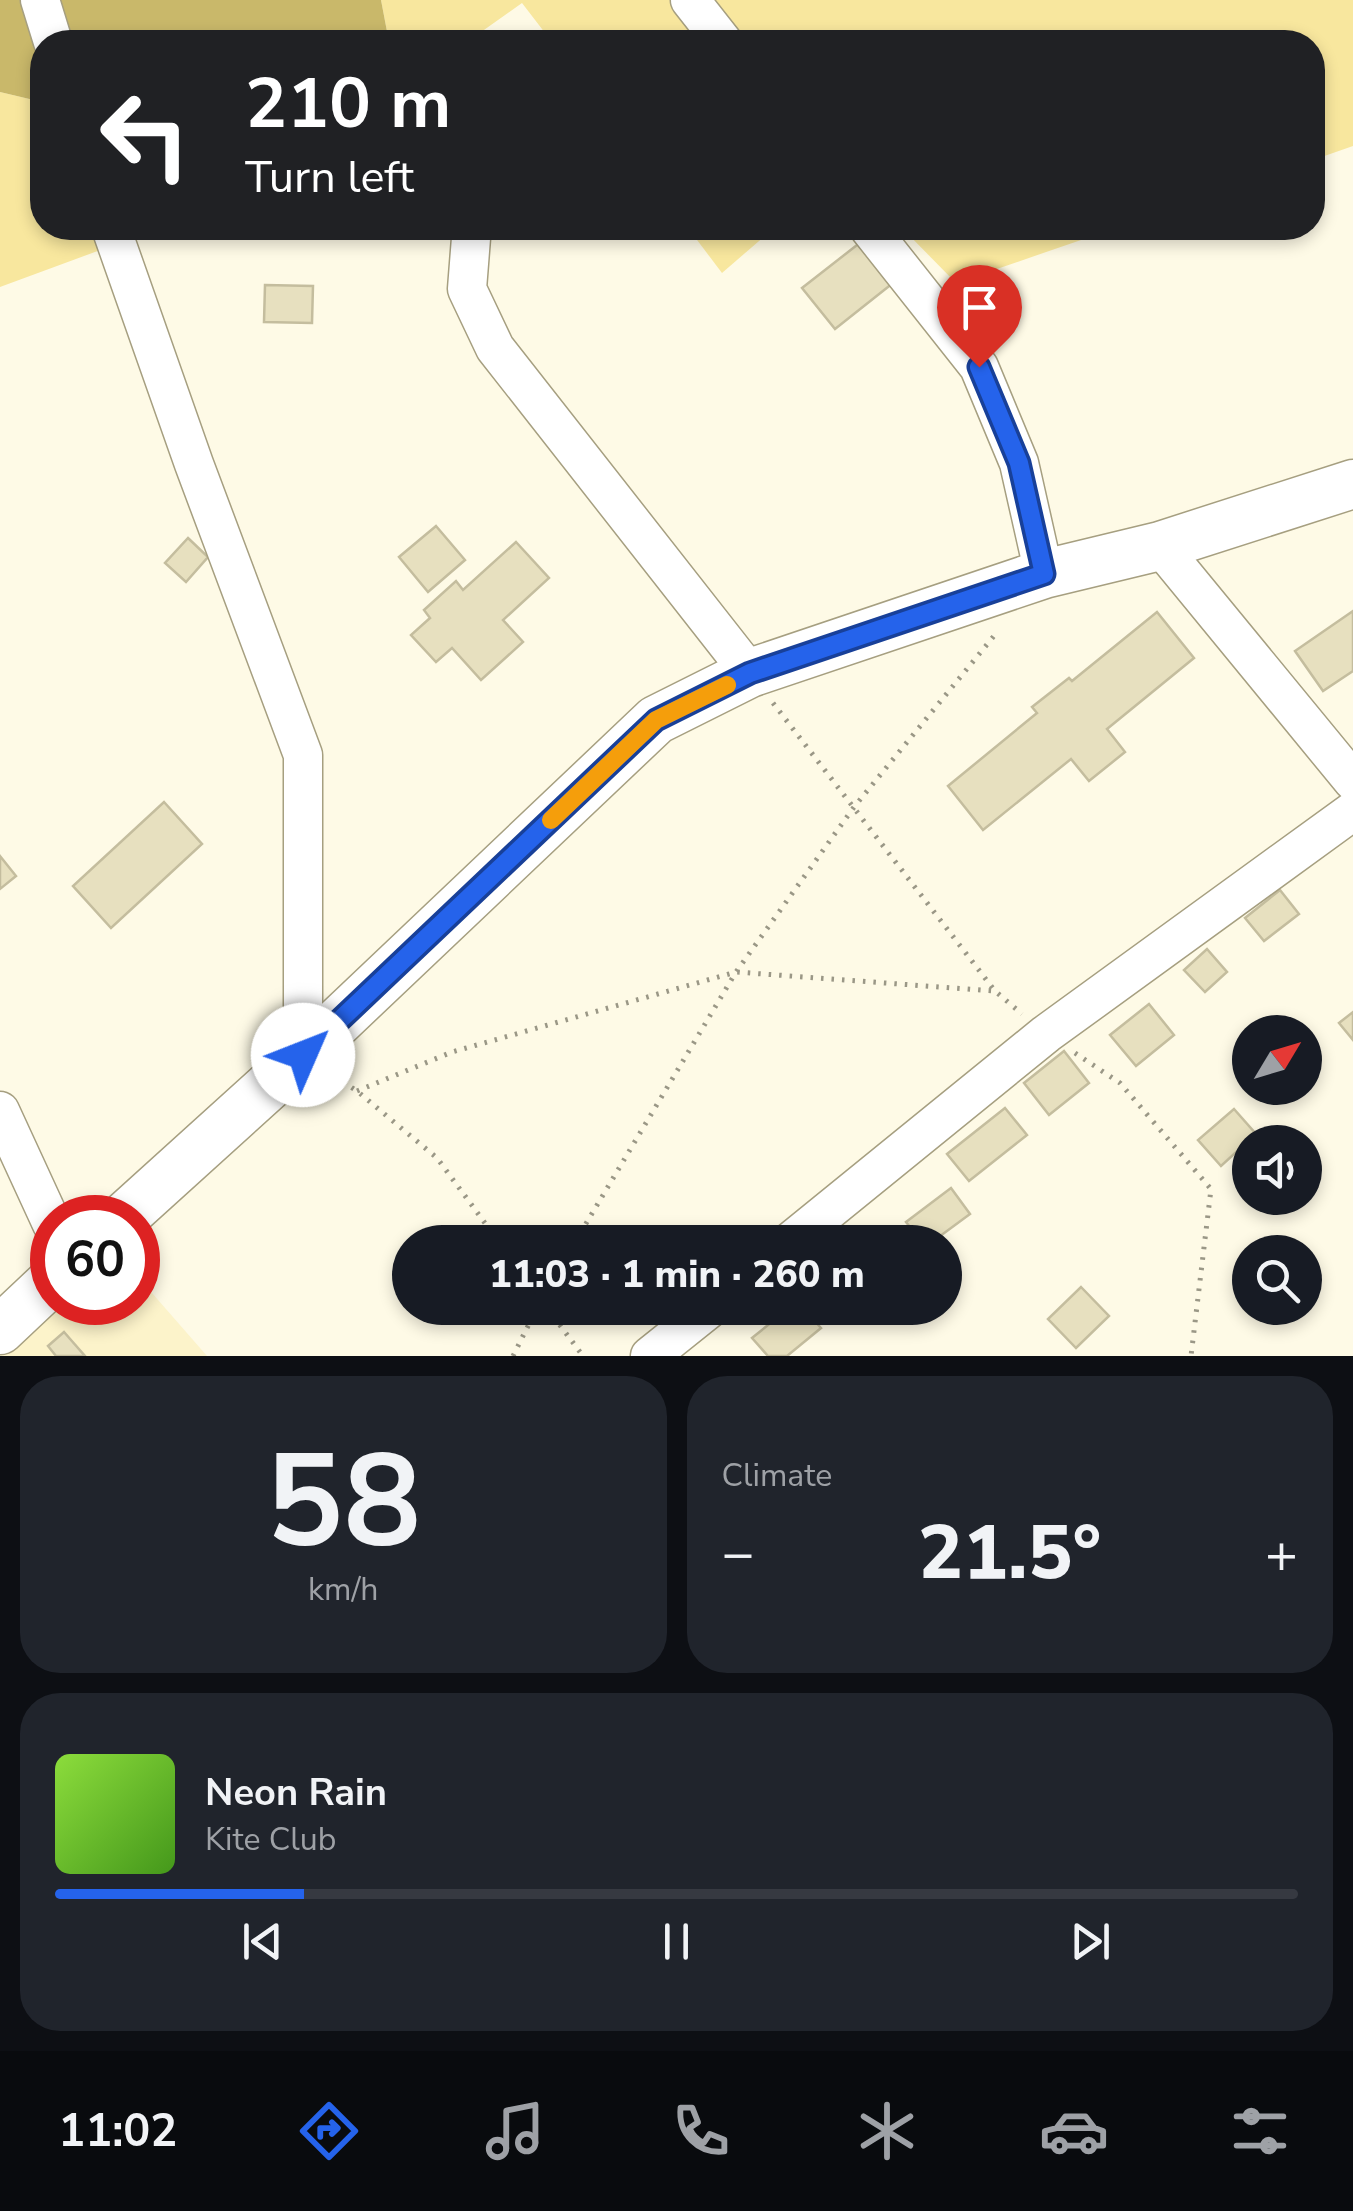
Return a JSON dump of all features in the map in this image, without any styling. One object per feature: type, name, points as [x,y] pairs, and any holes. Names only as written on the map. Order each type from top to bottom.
[{"type":"main road","points":[[148,1195],[303,1055],[656,720],[750,673],[1044,574],[1160,546],[1353,484]]},
{"type":"main road","points":[[0,1330],[30,1302]]},
{"type":"street","points":[[40,0],[49,30]]},
{"type":"street","points":[[690,0],[714,30]]},
{"type":"street","points":[[115,240],[303,755],[303,1055]]},
{"type":"street","points":[[471,240],[467,288],[496,348],[750,673]]},
{"type":"street","points":[[878,240],[979,367],[1019,463],[1044,574]]},
{"type":"street","points":[[1160,546],[1353,780]]},
{"type":"street","points":[[811,1225],[1046,1034],[1353,811]]},
{"type":"street","points":[[0,1111],[39,1195]]},
{"type":"street","points":[[650,1356],[689,1325]]},
{"type":"path","points":[[585,1225],[736,972],[854,807],[1008,618]]},
{"type":"path","points":[[750,673],[994,992],[1046,1034],[1120,1083],[1212,1190],[1190,1356]]},
{"type":"path","points":[[357,1091],[452,1052],[736,972],[994,992]]},
{"type":"path","points":[[303,1055],[357,1091],[437,1158],[486,1225]]},
{"type":"path","points":[[512,1356],[528,1325]]},
{"type":"path","points":[[560,1325],[583,1356]]},
{"type":"shaded area","points":[[0,0],[381,0],[387,30],[30,30],[30,99],[0,92]]},
{"type":"shaded area","points":[[381,0],[1353,0],[1353,146],[1325,156],[1325,30],[543,30],[522,3],[484,30],[387,30]]},
{"type":"shaded area","points":[[0,92],[30,99],[30,240],[127,240],[0,287]]},
{"type":"shaded area","points":[[697,240],[760,240],[722,273]]},
{"type":"shaded area","points":[[914,240],[1081,240],[956,283]]},
{"type":"shaded area","points":[[160,1302],[207,1356],[0,1356],[34,1325],[160,1325]]},
{"type":"building","points":[[863,240],[868,240],[898,279],[835,329],[802,288]]},
{"type":"building","points":[[265,285],[313,286],[312,323],[264,322]]},
{"type":"building","points":[[436,526],[465,560],[428,592],[399,557]]},
{"type":"building","points":[[188,538],[208,557],[186,582],[165,563]]},
{"type":"building","points":[[516,542],[549,578],[503,620],[523,642],[481,680],[452,648],[436,662],[411,635],[430,618],[424,610],[456,581],[463,590]]},
{"type":"building","points":[[1353,611],[1353,671],[1323,691],[1295,651]]},
{"type":"building","points":[[1157,612],[1194,658],[1107,729],[1125,752],[1089,781],[1071,759],[983,830],[948,786],[1037,713],[1032,707],[1069,678],[1072,681]]},
{"type":"building","points":[[164,802],[202,844],[111,928],[73,886]]},
{"type":"building","points":[[0,856],[16,876],[0,889]]},
{"type":"building","points":[[1280,890],[1299,914],[1264,941],[1245,918]]},
{"type":"building","points":[[1207,949],[1227,972],[1205,992],[1184,970]]},
{"type":"building","points":[[1149,1004],[1174,1035],[1136,1066],[1110,1035]]},
{"type":"building","points":[[1353,1012],[1353,1040],[1339,1023]]},
{"type":"building","points":[[1064,1051],[1089,1083],[1049,1115],[1024,1083]]},
{"type":"building","points":[[1005,1108],[1027,1135],[969,1181],[947,1154]]},
{"type":"building","points":[[1234,1109],[1248,1125],[1232,1125],[1232,1156],[1221,1166],[1198,1140]]},
{"type":"building","points":[[951,1188],[970,1214],[955,1225],[906,1222]]},
{"type":"building","points":[[1081,1287],[1109,1316],[1076,1348],[1048,1319]]},
{"type":"building","points":[[768,1325],[821,1328],[787,1356],[768,1356],[752,1338]]},
{"type":"building","points":[[64,1332],[85,1356],[56,1356],[48,1346]]},
{"type":"slow traffic","points":[[551,820],[656,720],[727,685]]},
{"type":"route","points":[[303,1055],[656,720],[750,673],[1044,574],[1019,463],[979,367]]}]
